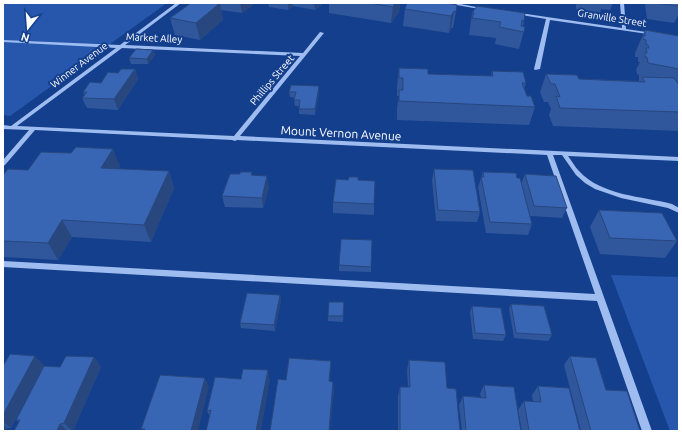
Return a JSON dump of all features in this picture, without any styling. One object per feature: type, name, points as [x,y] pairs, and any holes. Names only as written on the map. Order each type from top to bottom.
[{"type":"street","name":"Winner Avenue","points":[[11,128],[179,3]]},
{"type":"street","points":[[447,3],[479,5],[494,10]]},
{"type":"street","points":[[622,3],[624,29]]},
{"type":"street","name":"Granville Street","points":[[509,12],[658,35]]},
{"type":"street","points":[[536,69],[548,18]]},
{"type":"street","name":"Phillips Street","points":[[235,139],[322,33]]},
{"type":"street","name":"Market Alley","points":[[3,41],[304,55]]},
{"type":"street","name":"Mount Vernon Avenue","points":[[3,127],[679,159]]},
{"type":"street","points":[[3,164],[33,129]]},
{"type":"street","points":[[549,153],[647,431]]},
{"type":"street","points":[[564,154],[578,174],[591,184],[610,192],[670,206],[679,211]]},
{"type":"street","points":[[3,264],[600,298]]},
{"type":"shaded area","points":[[3,3],[167,3],[10,116],[3,115]]},
{"type":"shaded area","points":[[611,275],[679,277],[679,431],[670,431]]},
{"type":"building","points":[[191,3],[220,3],[196,23],[170,18]]},
{"type":"building","points":[[370,3],[395,3],[393,7]]},
{"type":"building","points":[[407,3],[446,3],[457,5],[456,12],[454,11],[451,16],[405,9]]},
{"type":"building","points":[[655,3],[679,3],[679,6]]},
{"type":"building","points":[[477,6],[525,13],[524,21],[522,20],[521,26],[525,27],[524,32],[499,27],[501,22],[472,18],[474,13],[472,13]]},
{"type":"building","points":[[645,30],[679,36],[679,69],[648,63],[647,57],[645,57],[645,52],[647,53],[646,48],[649,48],[646,44],[646,40],[643,39],[643,36],[645,36]]},
{"type":"building","points":[[136,49],[153,50],[147,59],[129,58]]},
{"type":"building","points":[[399,68],[428,69],[428,74],[493,76],[492,71],[523,72],[526,83],[522,83],[527,96],[531,96],[535,107],[399,101],[399,90],[403,90],[403,78],[399,78]]},
{"type":"building","points":[[121,69],[135,69],[114,99],[82,98],[87,92],[83,92],[90,82],[101,83],[108,72],[118,73]]},
{"type":"building","points":[[546,74],[577,75],[579,79],[645,82],[642,77],[674,78],[679,85],[679,112],[560,108],[556,96],[560,97],[555,84],[551,84]]},
{"type":"building","points":[[291,85],[319,86],[315,109],[299,109],[300,100],[294,100],[296,92],[289,92]]},
{"type":"building","points":[[76,147],[113,149],[101,168],[169,171],[144,225],[62,220],[48,243],[3,241],[3,175],[8,169],[28,170],[41,152],[71,153]]},
{"type":"building","points":[[434,169],[473,170],[480,212],[438,210]]},
{"type":"building","points":[[240,172],[252,172],[251,175],[267,176],[262,198],[222,196],[230,174],[240,174]]},
{"type":"building","points":[[483,172],[516,173],[517,178],[520,178],[532,224],[490,222],[481,177],[484,177]]},
{"type":"building","points":[[525,174],[556,176],[567,208],[534,206]]},
{"type":"building","points":[[349,177],[358,177],[358,180],[375,181],[374,204],[333,202],[336,179],[348,180]]},
{"type":"building","points":[[599,210],[662,213],[677,241],[610,238]]},
{"type":"building","points":[[341,239],[372,240],[371,267],[339,265]]},
{"type":"building","points":[[247,293],[280,295],[274,325],[240,323]]},
{"type":"building","points":[[329,302],[344,302],[343,316],[328,316]]},
{"type":"building","points":[[511,304],[544,306],[552,335],[516,333]]},
{"type":"building","points":[[472,306],[501,308],[506,335],[475,333]]},
{"type":"building","points":[[10,354],[35,356],[3,415],[3,366]]},
{"type":"building","points":[[66,356],[94,357],[64,423],[60,424],[57,431],[14,431],[20,420],[16,420],[44,366],[60,367]]},
{"type":"building","points":[[570,356],[596,358],[606,390],[627,391],[640,431],[591,431]]},
{"type":"building","points":[[289,358],[331,361],[329,381],[333,382],[329,431],[270,431],[278,379],[286,380]]},
{"type":"building","points":[[409,360],[445,362],[447,388],[456,389],[460,431],[400,431],[400,387],[410,387]]},
{"type":"building","points":[[243,369],[268,370],[256,431],[206,431],[211,410],[207,411],[215,377],[241,379]]},
{"type":"building","points":[[160,375],[205,378],[191,431],[144,431],[145,429],[141,429]]},
{"type":"building","points":[[484,385],[514,387],[521,431],[466,431],[463,396],[486,398]]},
{"type":"building","points":[[538,386],[569,388],[580,431],[529,431],[524,401],[541,402]]}]
